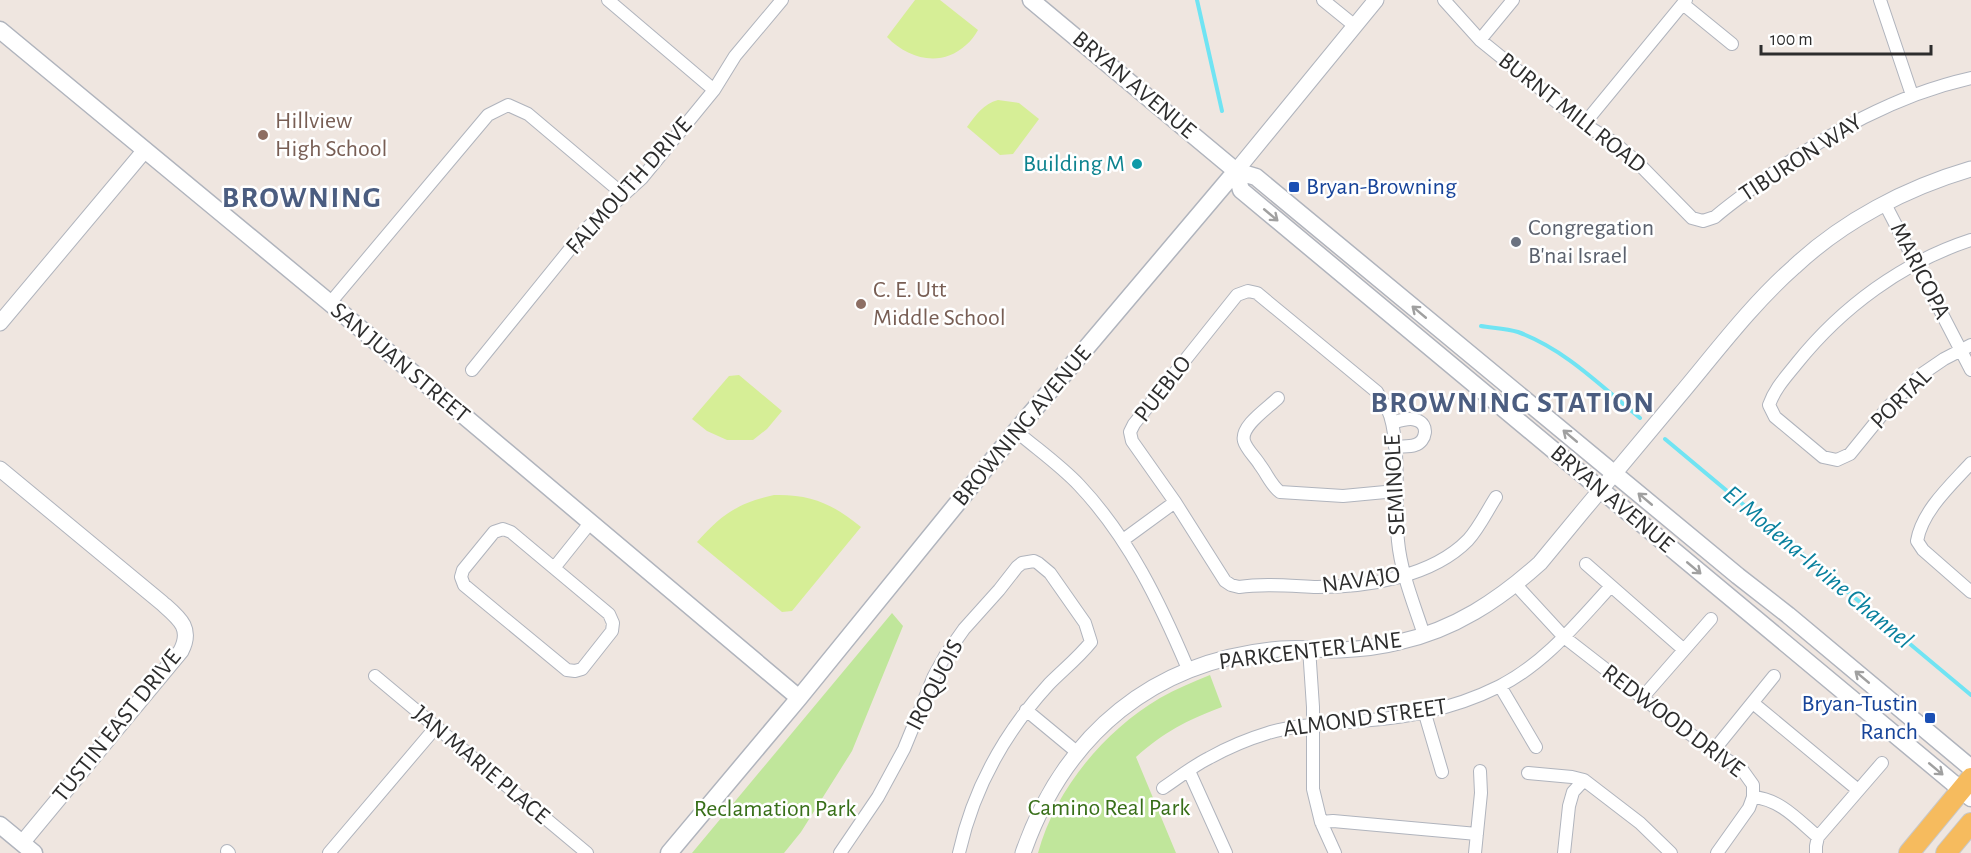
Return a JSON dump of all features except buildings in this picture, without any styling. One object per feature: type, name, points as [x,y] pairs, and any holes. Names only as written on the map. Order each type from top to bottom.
[{"type":"main road","name":"BRYAN AVENUE","points":[[1031,0],[1236,171],[1256,177],[1971,768]]},
{"type":"main road","name":"SAN JUAN STREET","points":[[0,30],[330,303],[799,698]]},
{"type":"main road","name":"BRYAN AVENUE","points":[[1236,171],[1241,190],[1601,490],[1968,789]]},
{"type":"main road","name":"BROWNING AVENUE","points":[[669,853],[799,698],[1016,431],[1236,171]]},
{"type":"main road","points":[[1909,853],[1968,789]]},
{"type":"main road","points":[[1946,853],[1971,823]]},
{"type":"main road","points":[[0,825],[28,848]]},
{"type":"street","points":[[608,0],[714,90]]},
{"type":"street","name":"FALMOUTH DRIVE","points":[[472,370],[587,228],[642,178],[714,90],[735,56],[782,0]]},
{"type":"street","points":[[1323,0],[1355,26]]},
{"type":"street","name":"BROWNING AVENUE","points":[[1236,171],[1376,0]]},
{"type":"street","name":"BURNT MILL ROAD","points":[[1444,0],[1480,40],[1584,124],[1613,142],[1636,161],[1692,218],[1703,221]]},
{"type":"street","points":[[1480,40],[1513,0]]},
{"type":"street","points":[[1880,0],[1912,95]]},
{"type":"street","points":[[1584,124],[1684,2],[1732,44]]},
{"type":"street","name":"TIBURON WAY","points":[[1703,221],[1715,216],[1807,149],[1859,119],[1912,95],[1971,78]]},
{"type":"street","points":[[330,303],[488,115],[508,105],[528,114],[624,195]]},
{"type":"street","points":[[0,323],[145,150]]},
{"type":"street","name":"PARKCENTER LANE","points":[[1023,853],[1038,813],[1058,777],[1103,725],[1122,708],[1150,689],[1188,669],[1236,655],[1282,649],[1341,650],[1398,643],[1424,635],[1476,612],[1516,585],[1540,563],[1742,320],[1774,286],[1820,244],[1867,213],[1928,184],[1971,169]]},
{"type":"street","name":"MARICOPA","points":[[1885,204],[1966,347],[1971,370]]},
{"type":"street","points":[[1917,263],[1956,244],[1971,240]]},
{"type":"street","name":"PORTAL","points":[[1917,263],[1865,296],[1806,351],[1774,391],[1769,405],[1775,417],[1823,457],[1837,460],[1850,454],[1889,406],[1922,374],[1966,347]]},
{"type":"street","name":"SEMINOLE","points":[[1248,291],[1257,293],[1377,392],[1387,409],[1392,423],[1395,447],[1398,542],[1405,575],[1424,635]]},
{"type":"street","name":"PUEBLO","points":[[1230,585],[1225,581],[1175,502],[1132,441],[1130,432],[1237,295],[1248,291]]},
{"type":"street","points":[[1278,398],[1247,426],[1243,434],[1245,444],[1270,479],[1273,487],[1280,492],[1343,496],[1396,491]]},
{"type":"street","points":[[1392,423],[1407,419],[1416,420],[1423,423],[1425,430],[1425,436],[1421,442],[1414,446],[1395,447]]},
{"type":"street","points":[[1016,431],[1077,483],[1123,540],[1152,589],[1188,669]]},
{"type":"street","points":[[1971,463],[1932,510],[1919,529],[1917,541],[1923,550],[1971,592]]},
{"type":"street","name":"TUSTIN EAST DRIVE","points":[[0,468],[178,617],[186,632],[185,643],[180,651],[28,848]]},
{"type":"street","name":"NAVAJO","points":[[1230,585],[1239,587],[1334,587],[1366,584],[1405,575],[1446,557],[1462,545],[1473,533],[1496,497]]},
{"type":"street","points":[[1123,540],[1175,502]]},
{"type":"street","points":[[554,568],[590,523]]},
{"type":"street","points":[[503,529],[511,532],[554,568],[609,614],[613,623],[612,631],[582,669],[575,671],[567,670],[464,585],[461,577],[463,570],[494,532],[503,529]]},
{"type":"street","name":"IROQUOIS","points":[[840,853],[878,797],[945,656],[964,629],[1017,567],[1022,563],[1034,561],[1050,573],[1085,623],[1091,642],[1026,710]]},
{"type":"street","points":[[1586,564],[1683,649]]},
{"type":"street","name":"REDWOOD DRIVE","points":[[1516,585],[1564,637],[1641,698],[1743,771],[1753,785],[1753,797],[1764,798],[1781,806],[1818,837]]},
{"type":"street","name":"ALMOND STREET","points":[[1163,788],[1208,758],[1268,733],[1425,714],[1460,704],[1500,686],[1541,660],[1611,586]]},
{"type":"street","points":[[1641,698],[1711,619]]},
{"type":"street","points":[[1309,648],[1313,789],[1321,822],[1335,853]]},
{"type":"street","name":"JAN MARIE PLACE","points":[[375,676],[587,853]]},
{"type":"street","points":[[1714,750],[1774,676]]},
{"type":"street","points":[[1500,686],[1536,747]]},
{"type":"street","points":[[1753,703],[1858,790]]},
{"type":"street","points":[[959,853],[980,789],[995,758],[1026,710],[1078,753]]},
{"type":"street","points":[[1425,714],[1442,772]]},
{"type":"street","points":[[328,853],[436,727]]},
{"type":"street","points":[[1816,853],[1818,837],[1882,763]]},
{"type":"street","points":[[1189,771],[1226,853]]},
{"type":"street","points":[[1475,853],[1481,794],[1480,771]]},
{"type":"street","points":[[1528,773],[1584,780],[1640,823],[1671,853]]},
{"type":"street","points":[[1564,853],[1569,806],[1573,792],[1584,780]]},
{"type":"street","points":[[1717,853],[1749,808],[1753,797]]},
{"type":"street","points":[[1321,822],[1333,821],[1477,834]]},
{"type":"green space","points":[[915,0],[940,0],[978,30],[966,45],[946,57],[925,58],[905,51],[887,37]]},
{"type":"green space","points":[[998,100],[1019,103],[1039,119],[1013,154],[1000,155],[967,127],[984,107]]},
{"type":"green space","points":[[739,375],[782,411],[767,429],[753,440],[727,440],[707,431],[692,419],[729,376]]},
{"type":"green space","points":[[774,495],[799,496],[821,502],[841,512],[861,527],[792,611],[782,612],[697,542],[731,511],[750,502]]},
{"type":"green space","name":"Reclamation Park","points":[[892,613],[903,626],[852,751],[801,832],[784,853],[692,853]]},
{"type":"green space","name":"Camino Real Park","points":[[1210,675],[1222,707],[1176,727],[1136,757],[1176,853],[1038,853],[1056,807],[1084,764],[1101,745],[1120,727],[1160,698]]},
{"type":"waterway","name":"El Modena-Irvine Channel","points":[[1197,0],[1222,111]]},
{"type":"waterway","name":"El Modena-Irvine Channel","points":[[1481,326],[1518,332],[1552,348],[1640,418]]},
{"type":"waterway","name":"El Modena-Irvine Channel","points":[[1665,439],[1971,695]]},
{"type":"place","name":"Hillview High School","points":[[263,135]]},
{"type":"place","name":"Building M","points":[[1137,164]]},
{"type":"place","name":"Bryan-Browning","points":[[1294,187]]},
{"type":"place","name":"Congregation B'nai Israel","points":[[1516,242]]},
{"type":"place","name":"C. E. Utt Middle School","points":[[861,304]]},
{"type":"place","name":"Bryan-Tustin Ranch","points":[[1930,718]]},
{"type":"district","name":"BROWNING","points":[[302,198]]},
{"type":"district","name":"BROWNING STATION","points":[[1513,403]]}]
